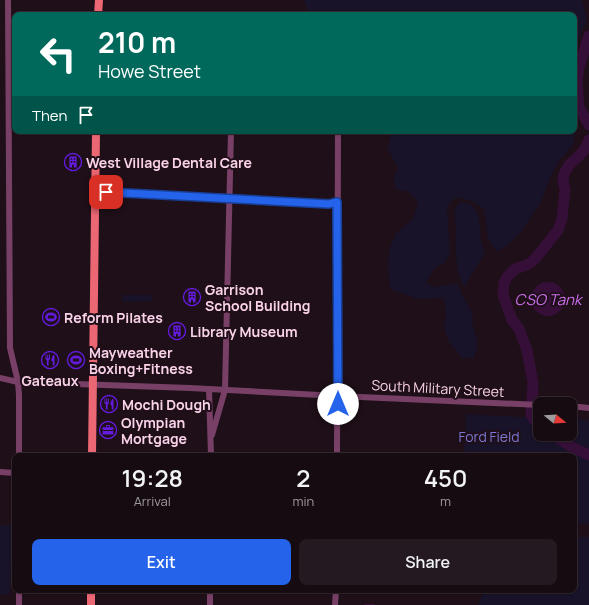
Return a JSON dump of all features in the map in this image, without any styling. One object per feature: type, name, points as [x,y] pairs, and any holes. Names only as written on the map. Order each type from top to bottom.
[{"type":"main road","points":[[98,12],[99,0]]},
{"type":"main road","points":[[92,453],[96,134]]},
{"type":"main road","points":[[91,593],[91,605]]},
{"type":"street","points":[[8,0],[7,37],[10,348],[18,382],[19,453]]},
{"type":"street","points":[[7,37],[12,37]]},
{"type":"street","points":[[212,435],[225,390],[231,134]]},
{"type":"street","points":[[337,453],[338,134]]},
{"type":"street","points":[[95,192],[329,204],[337,202]]},
{"type":"street","name":"South Military Street","points":[[0,378],[18,382],[209,389],[533,405]]},
{"type":"street","points":[[209,389],[212,435],[211,453]]},
{"type":"street","points":[[577,407],[589,408]]},
{"type":"street","points":[[0,472],[12,473]]},
{"type":"street","points":[[19,593],[19,605]]},
{"type":"street","points":[[210,593],[210,605]]},
{"type":"street","points":[[335,605],[336,593]]},
{"type":"green space","points":[[304,0],[582,0],[587,20],[580,35],[577,52],[577,12],[308,12]]},
{"type":"green space","points":[[390,134],[575,134],[573,145],[559,161],[551,176],[541,202],[520,233],[508,245],[497,252],[488,239],[484,209],[471,201],[460,198],[455,198],[447,207],[450,253],[445,263],[435,268],[426,282],[433,287],[458,283],[462,295],[473,314],[472,318],[477,344],[474,358],[462,358],[449,342],[444,328],[446,311],[443,298],[418,299],[390,289],[388,269],[389,250],[396,233],[413,219],[418,201],[409,192],[395,189],[394,177],[398,168],[388,149]]},
{"type":"green space","points":[[460,202],[469,204],[475,208],[479,217],[481,241],[485,253],[465,287],[459,275],[456,259],[456,229],[454,215]]},
{"type":"green space","points":[[122,295],[152,295],[152,301],[123,302]]},
{"type":"green space","name":"Ford Field","points":[[466,414],[533,418],[533,441],[577,441],[577,419],[589,420],[589,524],[577,524],[577,453],[464,453]]},
{"type":"green space","points":[[0,525],[12,525],[10,594],[0,595]]},
{"type":"green space","points":[[577,537],[589,537],[589,605],[478,605],[484,593],[577,593]]},
{"type":"water","name":"CSO Tank","points":[[551,282],[558,284],[563,289],[565,299],[563,309],[558,314],[545,316],[538,314],[533,309],[531,296],[533,289],[538,284]]},
{"type":"waterway","points":[[589,36],[579,67],[577,82],[579,107],[589,125]]},
{"type":"waterway","points":[[533,418],[531,415],[533,383],[527,350],[519,329],[512,320],[503,295],[504,283],[507,277],[515,269],[529,264],[535,259],[558,230],[562,219],[565,189],[563,182],[564,174],[569,165],[583,152],[589,140]]},
{"type":"waterway","points":[[562,441],[589,455]]},
{"type":"waterway","points":[[365,605],[374,605]]},
{"type":"place","name":"West Village Dental Care","points":[[73,162]]},
{"type":"place","name":"Garrison School Building","points":[[192,297]]},
{"type":"place","name":"Reform Pilates","points":[[51,317]]},
{"type":"place","name":"Library Museum","points":[[177,331]]},
{"type":"place","name":"Gateaux","points":[[50,360]]},
{"type":"place","name":"Mayweather Boxing+Fitness","points":[[76,360]]},
{"type":"place","name":"Mochi Dough","points":[[109,404]]},
{"type":"place","name":"Olympian Mortgage","points":[[108,430]]},
{"type":"route","points":[[106,192],[329,204],[337,202],[338,404]]}]
